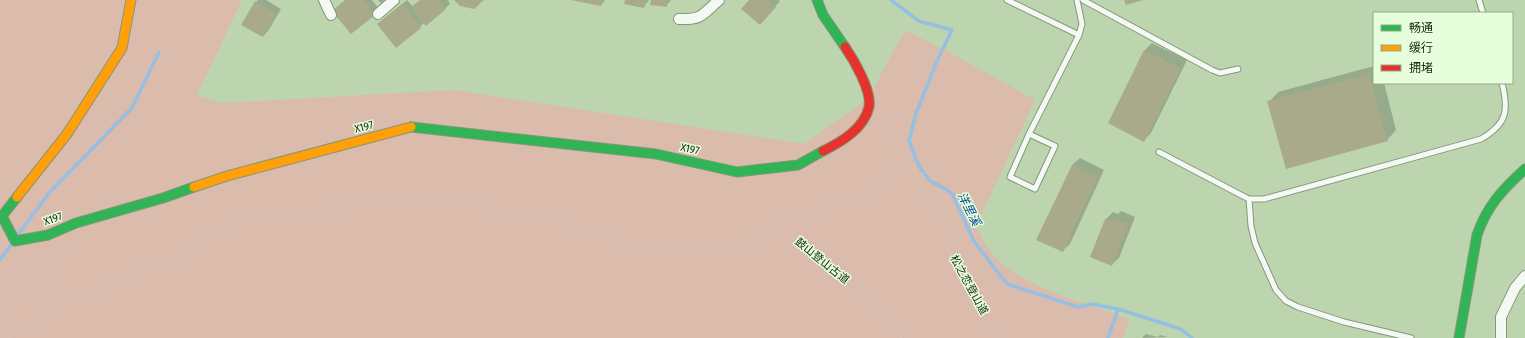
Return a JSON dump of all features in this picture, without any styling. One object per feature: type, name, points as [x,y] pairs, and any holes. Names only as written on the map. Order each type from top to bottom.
[{"type":"main road","name":"X197","points":[[131,0],[122,48],[67,134],[2,216],[14,240],[48,235],[76,223],[163,198],[227,176],[411,127],[656,154],[737,172],[798,165],[849,136],[863,120],[869,106],[866,88],[860,71],[823,15],[817,0]]},
{"type":"main road","points":[[1460,338],[1477,235],[1482,219],[1499,193],[1525,169]]},
{"type":"street","points":[[324,0],[331,15]]},
{"type":"street","points":[[378,14],[394,0]]},
{"type":"street","points":[[679,19],[696,19],[704,14],[718,0]]},
{"type":"street","points":[[1502,338],[1501,317],[1515,288],[1525,276]]},
{"type":"lane","points":[[1007,0],[1079,35]]},
{"type":"lane","points":[[1030,134],[1054,146],[1036,189],[1010,177],[1030,134],[1079,35],[1082,24],[1077,0]]},
{"type":"lane","points":[[1083,0],[1212,70],[1220,73],[1238,69]]},
{"type":"lane","points":[[1479,0],[1483,12]]},
{"type":"lane","points":[[1159,152],[1249,199],[1264,199],[1480,139],[1491,133],[1500,124],[1505,112],[1506,99],[1502,84]]},
{"type":"lane","points":[[1249,199],[1251,226],[1255,243],[1276,290],[1286,301],[1298,307],[1344,322],[1411,338]]},
{"type":"path","points":[[925,54],[946,64]]},
{"type":"path","points":[[916,75],[940,89]]},
{"type":"path","points":[[890,124],[896,143],[916,170],[919,186]]},
{"type":"path","points":[[919,186],[928,164]]},
{"type":"path","points":[[9,338],[29,328],[44,309],[96,292],[178,258],[211,234],[259,217],[433,199],[480,207],[511,216],[537,213],[566,221],[638,251],[687,251],[756,240],[784,222],[787,218],[831,204],[855,194],[882,192],[890,171],[916,170]]},
{"type":"path","name":"松之恋登山道","points":[[919,186],[929,194],[947,224],[950,251],[966,284],[994,330],[1002,338]]},
{"type":"path","name":"鼓山登山古道","points":[[784,222],[794,240],[854,287],[884,313],[901,338]]},
{"type":"path","points":[[48,235],[34,256],[21,271],[16,281],[3,299],[1,305],[16,303],[30,294],[48,278],[65,253],[76,223]]},
{"type":"shaded area","points":[[0,0],[242,0],[197,95],[221,103],[454,90],[804,144],[867,100],[905,30],[945,50],[1035,100],[976,226],[992,253],[1011,271],[1026,280],[1078,302],[1129,319],[1123,338],[0,338]]},
{"type":"building","points":[[345,0],[364,0],[375,15],[351,34],[332,11]]},
{"type":"building","points":[[420,0],[439,0],[446,9],[426,26],[410,8]]},
{"type":"building","points":[[454,0],[484,0],[474,9],[460,6]]},
{"type":"building","points":[[571,0],[602,0],[601,6]]},
{"type":"building","points":[[625,0],[646,0],[644,8],[624,4]]},
{"type":"building","points":[[651,0],[668,0],[667,7],[650,5]]},
{"type":"building","points":[[749,0],[768,0],[776,7],[760,25],[741,9]]},
{"type":"building","points":[[1124,0],[1143,0],[1126,5]]},
{"type":"building","points":[[255,1],[277,14],[263,37],[241,25]]},
{"type":"building","points":[[402,4],[421,28],[396,48],[377,24]]},
{"type":"building","points":[[1144,50],[1181,68],[1144,142],[1108,123]]},
{"type":"building","points":[[1369,74],[1388,141],[1286,169],[1267,101]]},
{"type":"building","points":[[1072,165],[1098,177],[1063,252],[1036,240]]},
{"type":"building","points":[[1113,218],[1129,224],[1112,266],[1090,257],[1105,219],[1111,221]]},
{"type":"waterway","name":"洋里溪","points":[[891,0],[919,21],[952,30],[936,63],[916,113],[909,141],[919,166],[930,181],[946,189],[953,195],[973,240],[1007,284],[1075,306],[1080,307],[1092,304],[1118,309],[1108,338]]},
{"type":"waterway","points":[[17,236],[49,193],[132,108],[159,52]]},
{"type":"waterway","points":[[0,260],[12,243]]},
{"type":"waterway","points":[[1118,309],[1181,329],[1192,338]]},
{"type":"traffic: fast","points":[[817,0],[823,15],[845,47]]},
{"type":"traffic: fast","points":[[411,127],[656,154],[737,172],[798,165],[823,151]]},
{"type":"traffic: fast","points":[[1459,338],[1477,235],[1485,215],[1496,199],[1525,169]]},
{"type":"traffic: fast","points":[[17,197],[2,216],[15,241],[48,235],[76,223],[163,198],[194,187]]},
{"type":"traffic: slow","points":[[17,197],[67,134],[122,48],[131,0]]},
{"type":"traffic: slow","points":[[194,187],[227,176],[411,127]]},
{"type":"traffic: jam","points":[[823,151],[851,134],[862,122],[869,107],[868,93],[865,84],[845,47]]}]
